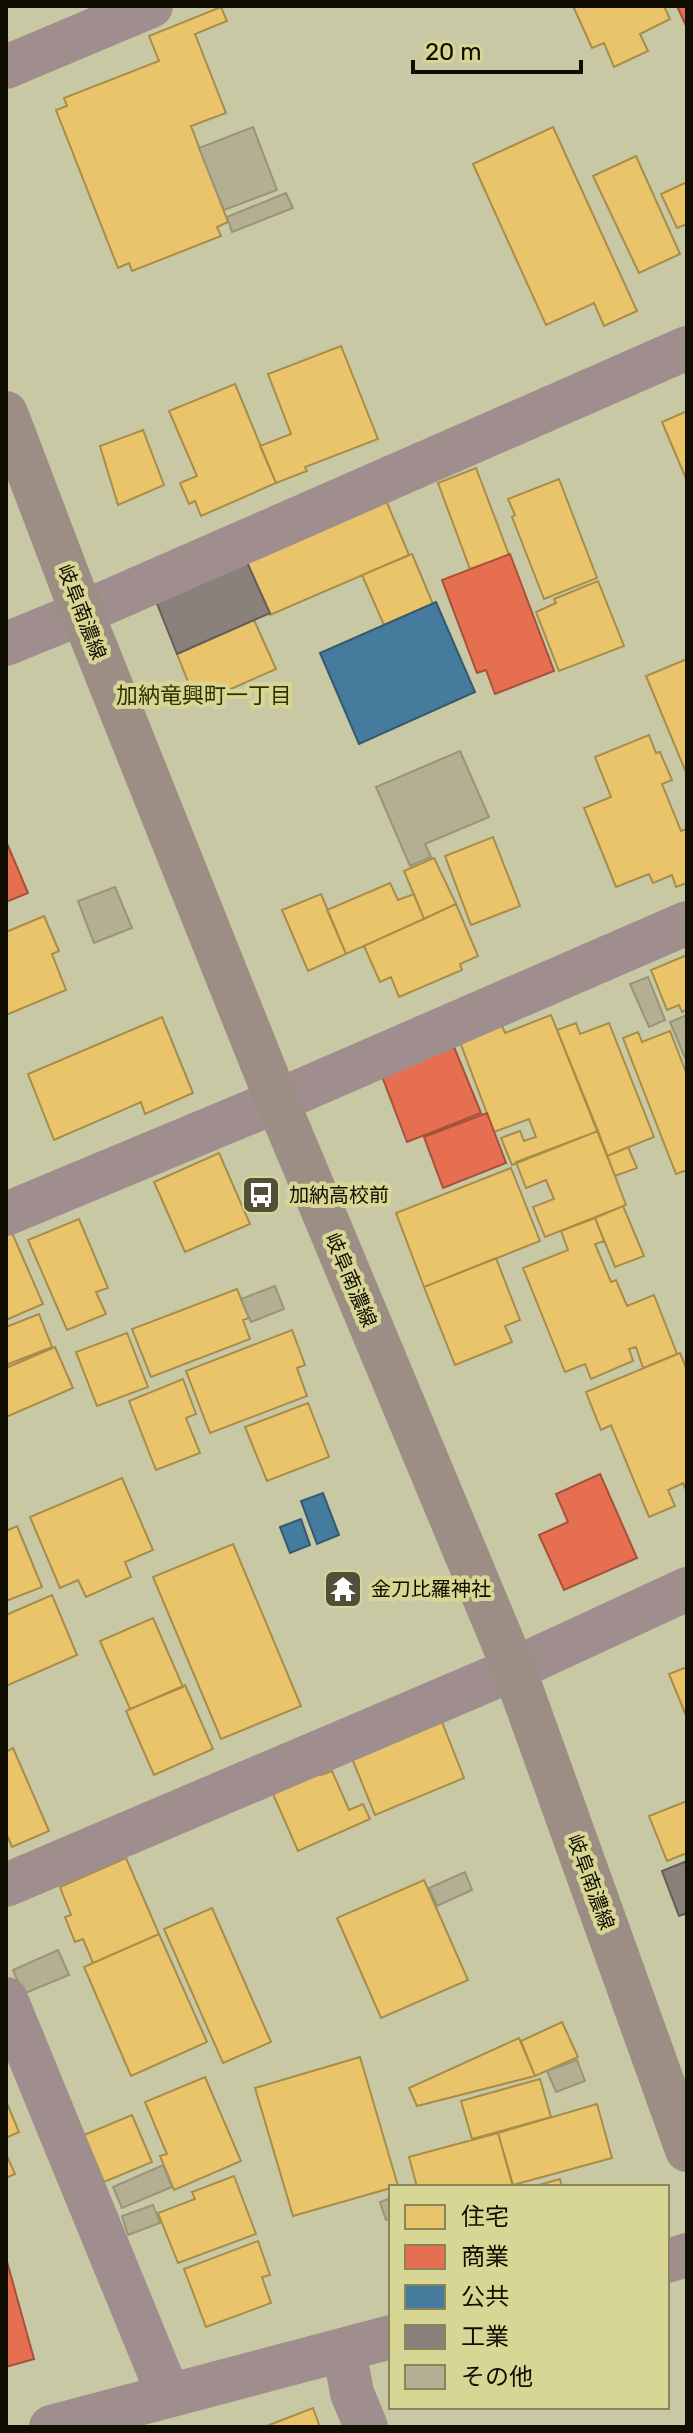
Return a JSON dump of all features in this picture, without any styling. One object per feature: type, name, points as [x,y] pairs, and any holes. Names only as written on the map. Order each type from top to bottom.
[{"type":"main road","name":"岐阜南濃線","points":[[6,413],[82,613],[277,1101],[514,1669],[687,2150]]},
{"type":"street","points":[[6,67],[151,6]]},
{"type":"street","points":[[6,644],[687,348]]},
{"type":"street","points":[[6,1214],[277,1101],[687,923]]},
{"type":"street","points":[[6,1885],[514,1669],[687,1589]]},
{"type":"street","points":[[6,1999],[168,2394]]},
{"type":"street","points":[[51,2427],[389,2338]]},
{"type":"street","points":[[344,2350],[352,2393],[366,2427]]},
{"type":"building: 住宅","points":[[573,6],[664,6],[670,19],[640,34],[648,51],[614,67],[604,43],[592,48]]},
{"type":"building: 住宅","points":[[221,7],[227,21],[195,34],[226,113],[191,126],[228,222],[217,227],[221,236],[132,271],[129,263],[118,268],[56,110],[67,106],[64,98],[159,61],[149,36]]},
{"type":"building: 住宅","points":[[553,127],[637,311],[604,326],[594,303],[546,325],[473,164]]},
{"type":"building: 住宅","points":[[636,156],[680,254],[639,273],[593,176]]},
{"type":"building: 住宅","points":[[687,182],[687,224],[677,228],[661,194]]},
{"type":"building: 住宅","points":[[341,346],[378,439],[305,467],[307,471],[276,483],[260,446],[291,434],[268,374]]},
{"type":"building: 住宅","points":[[235,384],[276,483],[201,516],[195,501],[189,504],[180,483],[197,476],[169,411]]},
{"type":"building: 住宅","points":[[687,411],[687,481],[662,422]]},
{"type":"building: 住宅","points":[[143,430],[164,485],[118,505],[100,446]]},
{"type":"building: 住宅","points":[[476,468],[509,555],[470,569],[438,483]]},
{"type":"building: 住宅","points":[[559,479],[597,578],[544,599],[508,499]]},
{"type":"building: 住宅","points":[[385,498],[409,555],[270,615],[245,558]]},
{"type":"building: 住宅","points":[[412,554],[433,604],[384,625],[362,575]]},
{"type":"building: 住宅","points":[[598,581],[624,646],[559,671],[536,612],[556,603],[554,599]]},
{"type":"building: 住宅","points":[[254,620],[276,669],[197,704],[177,654]]},
{"type":"building: 住宅","points":[[687,659],[687,769],[685,770],[646,676]]},
{"type":"building: 住宅","points":[[649,735],[672,780],[662,784],[681,831],[687,829],[687,883],[676,887],[672,875],[653,883],[649,874],[616,887],[584,808],[611,797],[595,757]]},
{"type":"building: 住宅","points":[[493,837],[520,906],[471,925],[445,856]]},
{"type":"building: 住宅","points":[[434,858],[456,904],[424,919],[404,871]]},
{"type":"building: 住宅","points":[[390,883],[398,900],[414,894],[424,919],[346,954],[327,910]]},
{"type":"building: 住宅","points":[[321,894],[346,954],[308,971],[282,910]]},
{"type":"building: 住宅","points":[[456,904],[478,956],[460,964],[462,970],[399,997],[391,977],[380,982],[364,946]]},
{"type":"building: 住宅","points":[[44,916],[59,951],[52,954],[66,990],[6,1015],[6,932]]},
{"type":"building: 住宅","points":[[687,955],[687,1009],[682,1012],[679,1005],[667,1010],[651,970]]},
{"type":"building: 住宅","points":[[551,1015],[598,1131],[512,1165],[501,1138],[520,1131],[524,1141],[536,1137],[529,1119],[494,1132],[457,1034],[498,1017],[505,1033]]},
{"type":"building: 住宅","points":[[162,1017],[193,1093],[145,1114],[141,1102],[54,1140],[28,1074]]},
{"type":"building: 住宅","points":[[576,1023],[580,1034],[609,1023],[654,1137],[607,1156],[557,1030]]},
{"type":"building: 住宅","points":[[670,1031],[687,1075],[687,1170],[676,1174],[623,1038],[638,1032],[642,1042]]},
{"type":"building: 住宅","points":[[598,1131],[626,1205],[545,1237],[533,1207],[554,1199],[546,1180],[526,1188],[516,1162]]},
{"type":"building: 住宅","points":[[628,1147],[637,1168],[615,1176],[607,1156]]},
{"type":"building: 住宅","points":[[219,1153],[250,1224],[185,1252],[154,1182]]},
{"type":"building: 住宅","points":[[511,1168],[540,1241],[424,1287],[396,1213]]},
{"type":"building: 住宅","points":[[623,1206],[644,1256],[615,1267],[595,1218]]},
{"type":"building: 住宅","points":[[595,1218],[604,1241],[595,1244],[611,1282],[616,1280],[627,1306],[654,1295],[677,1354],[643,1368],[636,1347],[629,1349],[633,1361],[591,1379],[585,1364],[565,1372],[523,1268],[568,1250],[561,1231]]},
{"type":"building: 住宅","points":[[79,1219],[108,1288],[96,1292],[106,1314],[67,1330],[28,1240]]},
{"type":"building: 住宅","points":[[9,1226],[43,1304],[6,1320],[6,1227]]},
{"type":"building: 住宅","points":[[496,1258],[520,1320],[505,1326],[512,1342],[455,1365],[424,1287]]},
{"type":"building: 住宅","points":[[237,1289],[249,1318],[243,1320],[250,1339],[151,1377],[132,1329]]},
{"type":"building: 住宅","points":[[39,1314],[52,1347],[6,1365],[6,1327]]},
{"type":"building: 住宅","points":[[292,1330],[305,1365],[297,1368],[307,1396],[210,1433],[186,1371]]},
{"type":"building: 住宅","points":[[127,1333],[148,1387],[97,1406],[76,1352]]},
{"type":"building: 住宅","points":[[55,1347],[73,1388],[6,1417],[6,1368]]},
{"type":"building: 住宅","points":[[680,1353],[687,1370],[687,1492],[683,1483],[668,1490],[675,1506],[649,1517],[611,1425],[601,1430],[586,1392]]},
{"type":"building: 住宅","points":[[183,1379],[196,1414],[186,1418],[200,1453],[156,1470],[129,1401]]},
{"type":"building: 住宅","points":[[308,1403],[329,1457],[267,1481],[245,1427]]},
{"type":"building: 住宅","points":[[122,1478],[153,1550],[125,1562],[131,1577],[86,1597],[78,1580],[60,1588],[30,1517]]},
{"type":"building: 住宅","points":[[17,1526],[42,1587],[6,1601],[6,1531]]},
{"type":"building: 住宅","points":[[233,1544],[301,1706],[221,1739],[153,1577]]},
{"type":"building: 住宅","points":[[52,1595],[77,1655],[6,1686],[6,1615]]},
{"type":"building: 住宅","points":[[153,1618],[183,1687],[130,1709],[100,1641]]},
{"type":"building: 住宅","points":[[687,1667],[687,1718],[669,1674]]},
{"type":"building: 住宅","points":[[185,1685],[213,1749],[154,1775],[126,1711]]},
{"type":"building: 住宅","points":[[440,1717],[464,1778],[375,1815],[351,1756]]},
{"type":"building: 住宅","points":[[13,1748],[49,1831],[12,1847],[6,1833],[6,1752]]},
{"type":"building: 住宅","points":[[316,1763],[321,1775],[332,1771],[349,1810],[363,1804],[370,1819],[298,1851],[269,1785]]},
{"type":"building: 住宅","points":[[687,1801],[687,1853],[667,1861],[649,1816]]},
{"type":"building: 住宅","points":[[126,1858],[159,1934],[93,1963],[83,1939],[75,1942],[65,1917],[71,1915],[60,1887]]},
{"type":"building: 住宅","points":[[424,1880],[468,1980],[381,2018],[337,1918]]},
{"type":"building: 住宅","points":[[212,1908],[271,2042],[223,2063],[164,1929]]},
{"type":"building: 住宅","points":[[159,1934],[207,2042],[131,2076],[84,1967]]},
{"type":"building: 住宅","points":[[562,2022],[578,2057],[535,2076],[521,2041]]},
{"type":"building: 住宅","points":[[519,2038],[535,2076],[417,2106],[409,2088]]},
{"type":"building: 住宅","points":[[360,2057],[398,2185],[389,2185],[389,2189],[293,2216],[255,2088]]},
{"type":"building: 住宅","points":[[205,2077],[241,2161],[174,2190],[160,2156],[167,2154],[145,2102]]},
{"type":"building: 住宅","points":[[540,2079],[551,2117],[472,2139],[461,2101]]},
{"type":"building: 住宅","points":[[6,2101],[19,2132],[6,2138]]},
{"type":"building: 住宅","points":[[597,2104],[612,2158],[513,2185],[498,2133]]},
{"type":"building: 住宅","points":[[132,2115],[152,2162],[104,2182],[84,2135]]},
{"type":"building: 住宅","points":[[498,2133],[512,2185],[416,2185],[409,2157]]},
{"type":"building: 住宅","points":[[6,2154],[15,2174],[6,2178]]},
{"type":"building: 住宅","points":[[234,2176],[256,2234],[178,2263],[158,2213],[195,2199],[192,2192]]},
{"type":"building: 住宅","points":[[560,2179],[562,2185],[539,2185]]},
{"type":"building: 住宅","points":[[258,2241],[270,2275],[262,2277],[271,2303],[206,2327],[184,2269]]},
{"type":"building: 住宅","points":[[313,2408],[320,2427],[264,2427]]},
{"type":"building: 商業","points":[[677,6],[687,6],[687,28]]},
{"type":"building: 商業","points":[[510,554],[554,671],[495,694],[486,670],[477,673],[442,580]]},
{"type":"building: 商業","points":[[6,841],[28,893],[6,902]]},
{"type":"building: 商業","points":[[452,1042],[481,1113],[407,1142],[380,1071]]},
{"type":"building: 商業","points":[[487,1113],[506,1163],[443,1188],[424,1137]]},
{"type":"building: 商業","points":[[600,1474],[637,1558],[564,1590],[539,1535],[568,1522],[556,1494]]},
{"type":"building: 商業","points":[[6,2258],[34,2359],[6,2367]]},
{"type":"building: 公共","points":[[436,602],[475,692],[359,744],[320,653]]},
{"type":"building: 公共","points":[[323,1493],[339,1535],[317,1544],[301,1501]]},
{"type":"building: 公共","points":[[301,1519],[310,1545],[290,1553],[280,1527]]},
{"type":"building: 工業","points":[[245,558],[270,613],[177,654],[154,596]]},
{"type":"building: 工業","points":[[687,1861],[687,1913],[679,1916],[662,1871]]},
{"type":"building: その他","points":[[253,127],[277,190],[224,210],[199,148]]},
{"type":"building: その他","points":[[286,193],[293,208],[232,232],[227,217]]},
{"type":"building: その他","points":[[460,751],[489,817],[425,844],[431,857],[410,866],[376,787]]},
{"type":"building: その他","points":[[115,887],[132,928],[94,943],[78,901]]},
{"type":"building: その他","points":[[648,977],[665,1020],[649,1027],[630,984]]},
{"type":"building: その他","points":[[687,1015],[687,1057],[685,1058],[670,1022]]},
{"type":"building: その他","points":[[275,1286],[284,1309],[251,1322],[241,1299]]},
{"type":"building: その他","points":[[465,1872],[472,1890],[437,1906],[429,1888]]},
{"type":"building: その他","points":[[58,1950],[69,1975],[23,1994],[13,1970]]},
{"type":"building: その他","points":[[577,2060],[585,2081],[556,2092],[547,2071]]},
{"type":"building: その他","points":[[163,2165],[172,2187],[122,2208],[113,2187]]},
{"type":"building: その他","points":[[389,2199],[389,2219],[386,2220],[380,2202]]},
{"type":"building: その他","points":[[153,2205],[160,2223],[128,2235],[122,2216]]},
{"type":"place","name":"加納高校前","points":[[261,1195]]},
{"type":"place","name":"金刀比羅神社","points":[[343,1589]]},
{"type":"district","name":"加納竜興町一丁目","points":[[204,695]]}]
